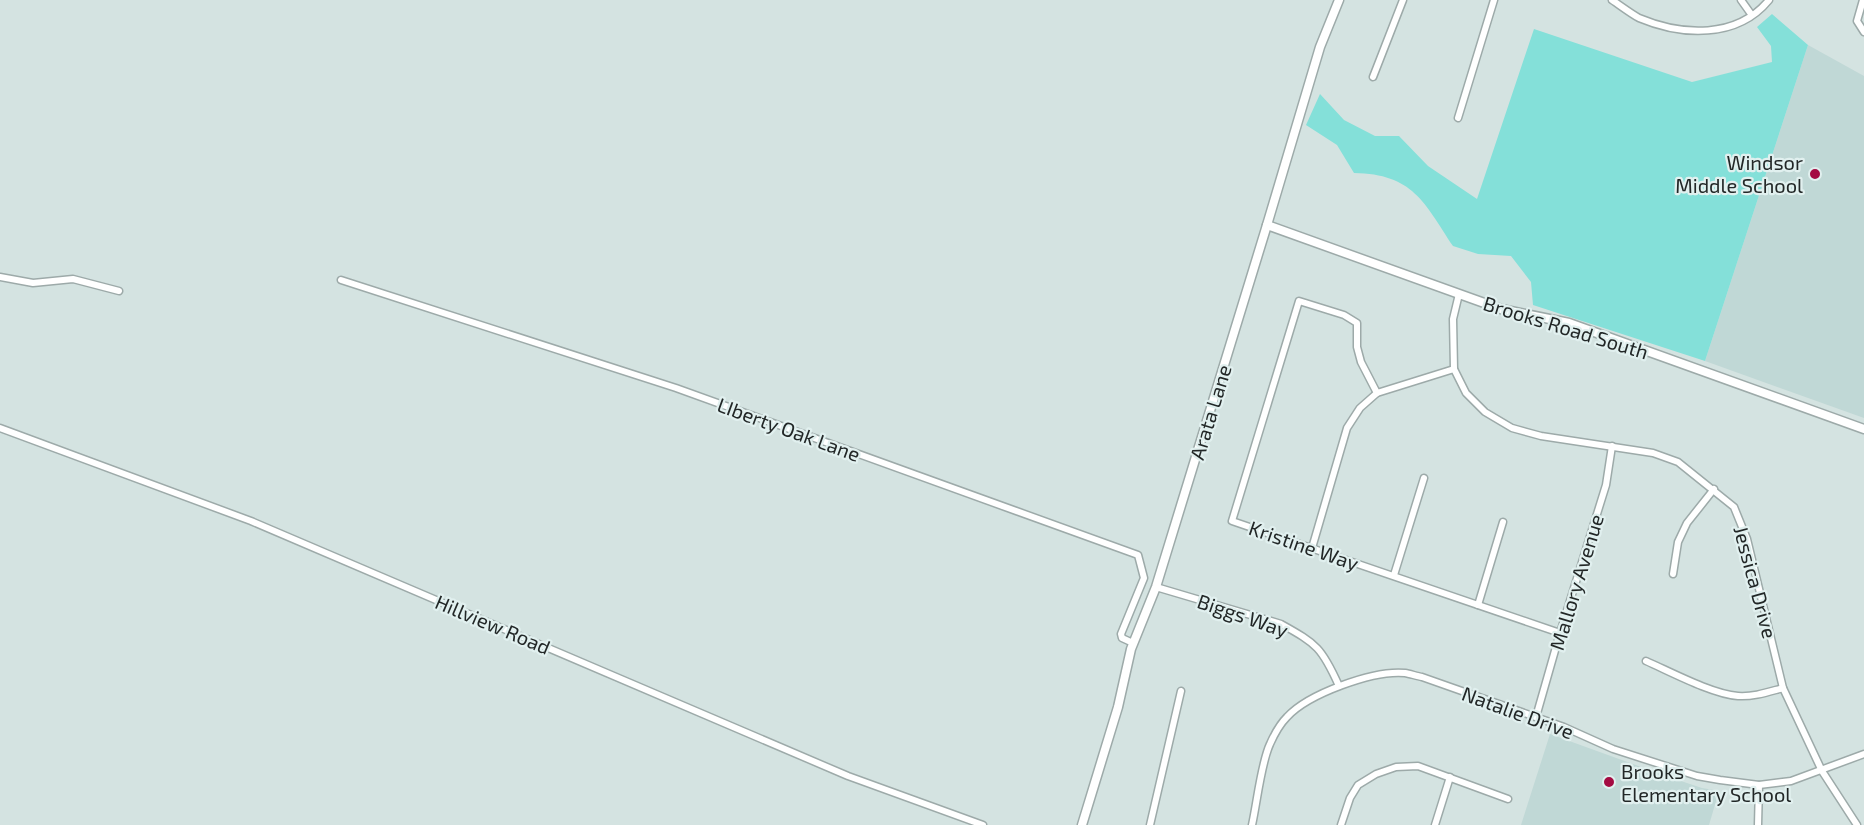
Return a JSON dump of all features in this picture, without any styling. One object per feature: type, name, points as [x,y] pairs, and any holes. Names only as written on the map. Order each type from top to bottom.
[{"type":"street","name":"Arata Lane","points":[[1082,825],[1118,707],[1133,643],[1156,587],[1320,46],[1339,0]]},
{"type":"street","points":[[1373,77],[1402,0]]},
{"type":"street","points":[[1458,118],[1494,0]]},
{"type":"street","points":[[1612,0],[1638,17],[1672,28],[1706,32],[1732,27],[1769,0]]},
{"type":"street","points":[[1741,0],[1751,14]]},
{"type":"street","points":[[1863,0],[1857,21],[1864,32]]},
{"type":"street","name":"Brooks Road South","points":[[1267,225],[1501,309],[1569,324],[1864,429]]},
{"type":"street","points":[[0,277],[33,283],[73,279],[119,291]]},
{"type":"street","name":"LIberty Oak Lane","points":[[341,280],[676,388],[1138,555],[1144,578],[1121,634],[1122,638],[1133,643]]},
{"type":"street","name":"Jessica Drive","points":[[1459,294],[1453,319],[1454,369],[1466,393],[1485,412],[1512,428],[1541,436],[1653,453],[1678,462],[1734,507],[1744,530],[1783,688],[1822,771],[1857,825]]},
{"type":"street","name":"Kristine Way","points":[[1377,393],[1361,362],[1357,347],[1357,323],[1344,315],[1299,301],[1232,521],[1560,633]]},
{"type":"street","points":[[1312,548],[1347,428],[1359,408],[1377,393],[1454,369]]},
{"type":"street","name":"Hillview Road","points":[[0,428],[251,521],[848,776],[983,825]]},
{"type":"street","name":"Mallory Avenue","points":[[1536,717],[1606,485],[1612,446]]},
{"type":"street","points":[[1394,575],[1424,478]]},
{"type":"street","points":[[1672,574],[1678,542],[1687,523],[1714,489]]},
{"type":"street","points":[[1478,605],[1503,522]]},
{"type":"street","name":"Biggs Way","points":[[1156,587],[1281,624],[1300,634],[1317,647],[1328,661],[1339,686]]},
{"type":"street","points":[[1646,661],[1718,691],[1736,696],[1755,695],[1783,688]]},
{"type":"street","name":"Natalie Drive","points":[[1252,825],[1268,747],[1287,716],[1303,704],[1339,686],[1384,674],[1405,673],[1536,717],[1613,749],[1697,776],[1759,785],[1791,781],[1864,754]]},
{"type":"street","points":[[1150,825],[1181,691]]},
{"type":"street","points":[[1341,825],[1350,798],[1358,785],[1376,774],[1396,767],[1418,766],[1508,799]]},
{"type":"street","points":[[1435,825],[1450,777]]},
{"type":"street","points":[[1758,825],[1759,785]]},
{"type":"shaded area","points":[[1772,14],[1808,45],[1705,361],[1533,305],[1531,282],[1511,256],[1478,254],[1453,246],[1434,216],[1415,193],[1390,179],[1354,173],[1337,145],[1306,125],[1320,94],[1344,120],[1375,136],[1399,136],[1428,166],[1477,199],[1534,29],[1692,82],[1772,62],[1771,46],[1757,27]]},
{"type":"shaded area","name":"Windsor Middle School","points":[[1808,45],[1864,76],[1864,418],[1705,361]]},
{"type":"shaded area","name":"Brooks Elementary School","points":[[1550,734],[1666,776],[1719,791],[1709,825],[1521,825]]},
{"type":"place","name":"Windsor Middle School","points":[[1815,174]]},
{"type":"place","name":"Brooks Elementary School","points":[[1609,782]]}]
